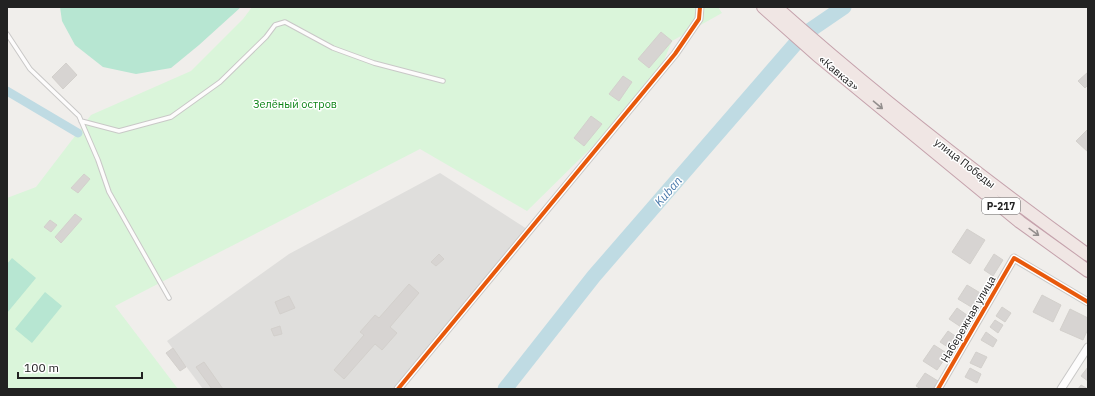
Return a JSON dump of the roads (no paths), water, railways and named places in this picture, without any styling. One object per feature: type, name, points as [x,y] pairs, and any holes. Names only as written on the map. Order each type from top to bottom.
[{"type":"highway","name":"«Кавказ»","points":[[763,7],[817,55],[918,132]]},
{"type":"highway","name":"«Кавказ»","points":[[776,7],[918,132]]},
{"type":"highway","name":"улица Победы","points":[[918,132],[1088,255]]},
{"type":"highway","name":"улица Победы","points":[[918,132],[1020,222],[1088,270]]},
{"type":"street","points":[[398,389],[675,54],[699,19],[700,7]]},
{"type":"street","name":"Набережная улица","points":[[938,389],[1014,258],[1088,301]]},
{"type":"street","points":[[1061,389],[1088,347]]},
{"type":"lane","points":[[81,122],[119,131],[171,118],[220,82],[266,37],[275,26],[285,22],[333,48],[374,63],[443,81]]},
{"type":"lane","points":[[7,34],[30,69],[79,116],[109,192],[169,298]]},
{"type":"waterway","name":"Kuban","points":[[505,389],[594,276],[803,35],[844,7]]},
{"type":"waterway","points":[[7,91],[78,133]]},
{"type":"park label","name":"Зелёный остров","points":[[295,104]]}]
